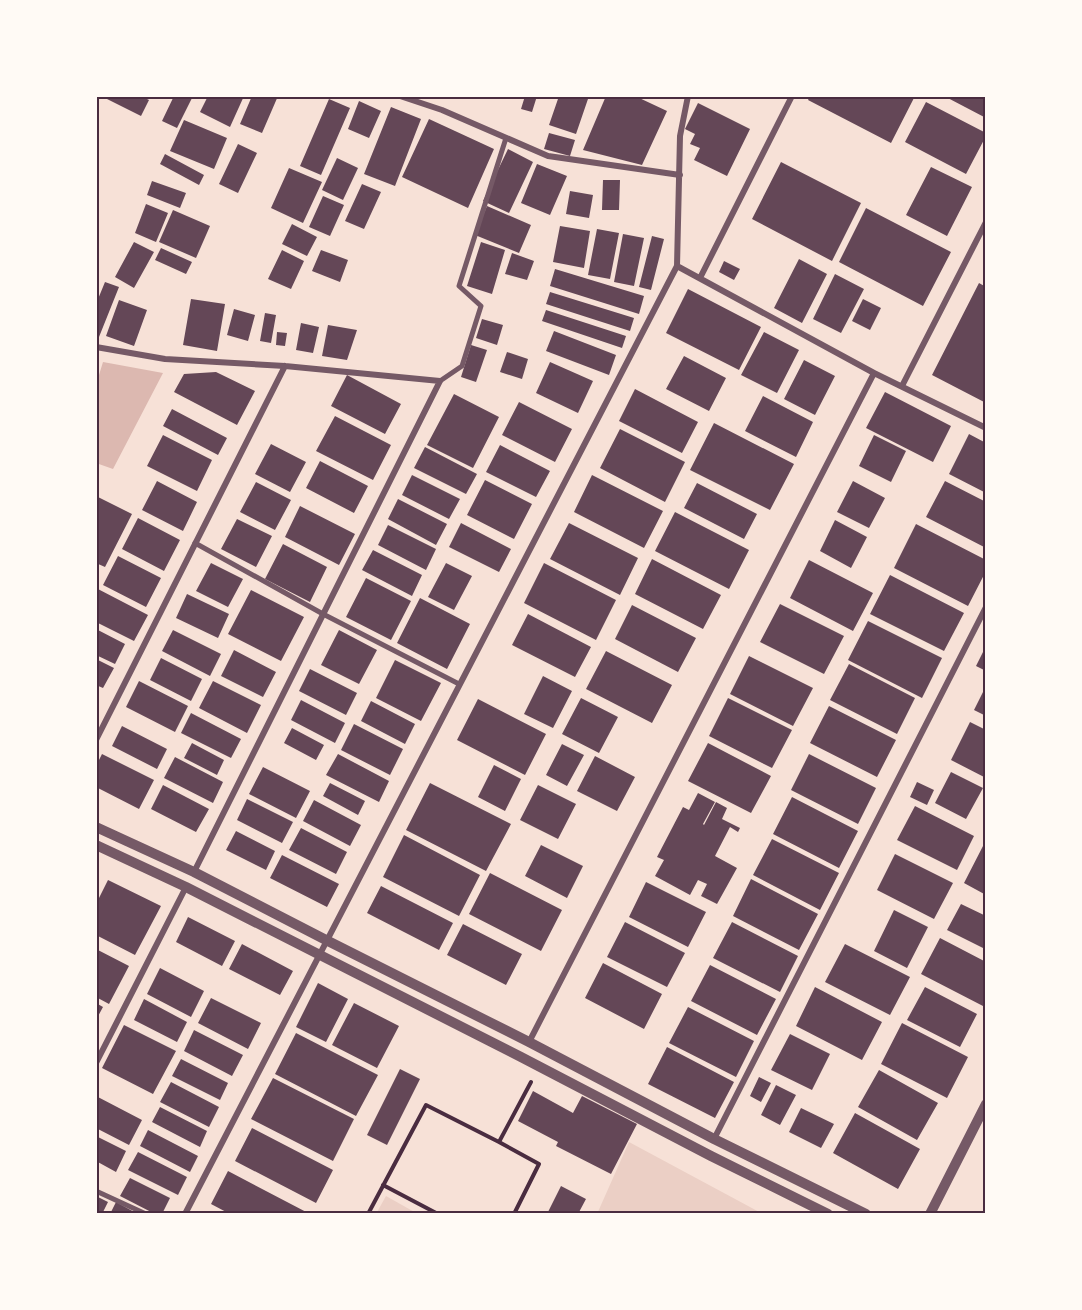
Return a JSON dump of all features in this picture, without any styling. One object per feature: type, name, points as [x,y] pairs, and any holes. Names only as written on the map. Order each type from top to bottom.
[{"type":"street","points":[[400,96],[442,110],[548,156],[680,175]]},
{"type":"street","points":[[185,1214],[677,266],[680,136],[688,96]]},
{"type":"street","points":[[700,278],[792,96]]},
{"type":"street","points":[[194,872],[440,381],[462,366],[481,306],[459,286],[506,138]]},
{"type":"street","points":[[902,386],[986,222]]},
{"type":"street","points":[[677,266],[874,373],[986,428]]},
{"type":"street","points":[[96,347],[165,359],[285,366],[440,381]]},
{"type":"street","points":[[96,740],[285,366]]},
{"type":"street","points":[[529,1042],[874,373]]},
{"type":"street","points":[[195,543],[323,614],[459,684]]},
{"type":"street","points":[[714,1139],[986,607]]},
{"type":"street","points":[[96,827],[194,872],[714,1139],[866,1214]]},
{"type":"street","points":[[96,845],[186,887],[828,1214]]},
{"type":"street","points":[[96,1063],[186,887]]},
{"type":"street","points":[[930,1214],[986,1104]]},
{"type":"street","points":[[96,1191],[146,1214]]},
{"type":"path","points":[[499,1142],[539,1067]]},
{"type":"path","points":[[368,1214],[426,1105],[539,1164],[514,1214]]},
{"type":"path","points":[[383,1185],[438,1214]]},
{"type":"shaded area","points":[[103,362],[163,373],[113,469],[96,463],[96,375],[99,375]]},
{"type":"shaded area","points":[[629,1142],[763,1214],[597,1214]]},
{"type":"shaded area","points":[[386,1196],[418,1214],[376,1214]]},
{"type":"building","points":[[101,96],[141,96],[149,100],[141,116]]},
{"type":"building","points":[[174,96],[193,96],[177,128],[162,121]]},
{"type":"building","points":[[208,96],[244,96],[230,127],[200,112]]},
{"type":"building","points":[[252,96],[278,96],[262,133],[240,124]]},
{"type":"building","points":[[525,96],[537,96],[532,112],[521,109]]},
{"type":"building","points":[[559,96],[589,96],[576,134],[549,125]]},
{"type":"building","points":[[606,96],[635,96],[667,111],[642,165],[583,150]]},
{"type":"building","points":[[810,96],[915,96],[891,143],[808,100]]},
{"type":"building","points":[[944,96],[986,96],[986,118]]},
{"type":"building","points":[[329,99],[350,108],[321,175],[300,166]]},
{"type":"building","points":[[359,101],[381,111],[369,138],[348,129]]},
{"type":"building","points":[[926,102],[986,133],[966,174],[905,142]]},
{"type":"building","points":[[698,103],[750,129],[727,176],[694,160],[700,148],[690,144],[695,134],[685,129]]},
{"type":"building","points":[[391,107],[421,119],[395,186],[364,174]]},
{"type":"building","points":[[429,119],[494,149],[468,208],[402,177]]},
{"type":"building","points":[[184,120],[227,138],[214,169],[170,151]]},
{"type":"building","points":[[549,133],[575,140],[570,156],[544,149]]},
{"type":"building","points":[[238,144],[257,153],[238,193],[219,184]]},
{"type":"building","points":[[508,149],[533,162],[509,213],[483,201]]},
{"type":"building","points":[[165,154],[204,175],[199,185],[160,164]]},
{"type":"building","points":[[337,158],[358,168],[343,200],[322,190]]},
{"type":"building","points":[[781,162],[861,203],[832,261],[752,219]]},
{"type":"building","points":[[537,164],[567,176],[550,215],[521,203]]},
{"type":"building","points":[[931,167],[972,187],[947,236],[906,215]]},
{"type":"building","points":[[289,168],[322,182],[303,223],[271,208]]},
{"type":"building","points":[[603,180],[620,180],[619,210],[602,210]]},
{"type":"building","points":[[152,181],[186,193],[180,208],[147,195]]},
{"type":"building","points":[[362,184],[381,192],[364,229],[345,221]]},
{"type":"building","points":[[570,191],[593,195],[589,218],[566,214]]},
{"type":"building","points":[[323,196],[344,205],[330,236],[309,227]]},
{"type":"building","points":[[146,204],[168,213],[156,242],[135,233]]},
{"type":"building","points":[[487,206],[531,225],[519,253],[475,235]]},
{"type":"building","points":[[866,208],[951,252],[923,306],[839,262]]},
{"type":"building","points":[[173,210],[210,226],[196,258],[159,242]]},
{"type":"building","points":[[292,224],[317,237],[307,256],[282,244]]},
{"type":"building","points":[[560,226],[590,231],[584,268],[553,262]]},
{"type":"building","points":[[597,229],[619,233],[610,279],[588,275]]},
{"type":"building","points":[[623,234],[644,238],[634,286],[614,282]]},
{"type":"building","points":[[652,236],[664,239],[651,290],[639,287]]},
{"type":"building","points":[[134,242],[154,252],[134,288],[115,277]]},
{"type":"building","points":[[481,242],[505,250],[492,294],[467,286]]},
{"type":"building","points":[[161,248],[192,262],[186,274],[155,260]]},
{"type":"building","points":[[282,250],[304,261],[291,289],[268,279]]},
{"type":"building","points":[[321,250],[348,260],[340,282],[312,271]]},
{"type":"building","points":[[512,253],[534,261],[527,280],[505,274]]},
{"type":"building","points":[[799,259],[827,274],[802,323],[774,308]]},
{"type":"building","points":[[724,261],[740,269],[734,280],[719,272]]},
{"type":"building","points":[[555,269],[644,296],[639,314],[550,286]]},
{"type":"building","points":[[835,274],[864,289],[841,333],[813,319]]},
{"type":"building","points":[[105,282],[119,287],[99,337],[96,336],[96,304]]},
{"type":"building","points":[[979,283],[986,287],[986,403],[932,375]]},
{"type":"building","points":[[688,289],[761,327],[739,370],[666,333]]},
{"type":"building","points":[[550,292],[634,318],[630,331],[546,304]]},
{"type":"building","points":[[191,299],[225,304],[217,351],[183,345]]},
{"type":"building","points":[[863,299],[881,308],[870,330],[852,321]]},
{"type":"building","points":[[119,300],[147,310],[134,346],[106,336]]},
{"type":"building","points":[[234,309],[255,315],[248,341],[227,335]]},
{"type":"building","points":[[546,310],[626,336],[622,348],[542,321]]},
{"type":"building","points":[[265,313],[276,315],[271,343],[260,341]]},
{"type":"building","points":[[482,319],[503,325],[497,345],[476,338]]},
{"type":"building","points":[[301,323],[319,327],[313,353],[296,350]]},
{"type":"building","points":[[328,325],[357,330],[347,360],[322,356]]},
{"type":"building","points":[[554,331],[616,355],[609,375],[546,351]]},
{"type":"building","points":[[277,332],[287,333],[285,346],[276,345]]},
{"type":"building","points":[[764,332],[799,350],[777,393],[741,375]]},
{"type":"building","points":[[471,345],[487,350],[476,382],[461,377]]},
{"type":"building","points":[[507,352],[528,359],[522,379],[500,372]]},
{"type":"building","points":[[684,356],[726,378],[709,411],[666,389]]},
{"type":"building","points":[[804,360],[835,376],[815,415],[784,399]]},
{"type":"building","points":[[550,362],[593,381],[578,413],[536,393]]},
{"type":"building","points":[[216,372],[255,391],[237,425],[174,392],[184,374]]},
{"type":"building","points":[[347,375],[401,404],[385,434],[331,406]]},
{"type":"building","points":[[635,389],[698,422],[682,453],[619,421]]},
{"type":"building","points":[[885,392],[951,426],[933,462],[866,428]]},
{"type":"building","points":[[454,394],[499,417],[473,468],[427,445]]},
{"type":"building","points":[[763,396],[813,422],[796,457],[745,431]]},
{"type":"building","points":[[519,402],[572,429],[555,462],[502,435]]},
{"type":"building","points":[[172,409],[227,438],[218,455],[163,426]]},
{"type":"building","points":[[335,416],[391,445],[373,480],[316,451]]},
{"type":"building","points":[[714,423],[794,464],[770,510],[690,470]]},
{"type":"building","points":[[620,429],[685,462],[665,502],[600,468]]},
{"type":"building","points":[[969,434],[986,443],[986,493],[949,474]]},
{"type":"building","points":[[163,435],[212,460],[197,491],[147,466]]},
{"type":"building","points":[[874,435],[906,451],[891,482],[859,466]]},
{"type":"building","points":[[271,444],[306,462],[290,492],[255,474]]},
{"type":"building","points":[[500,445],[550,471],[536,497],[486,472]]},
{"type":"building","points":[[425,447],[477,474],[466,494],[414,468]]},
{"type":"building","points":[[320,461],[368,486],[354,513],[306,488]]},
{"type":"building","points":[[412,475],[460,499],[449,519],[402,495]]},
{"type":"building","points":[[592,475],[663,511],[644,548],[574,512]]},
{"type":"building","points":[[485,480],[532,504],[514,539],[467,515]]},
{"type":"building","points":[[157,481],[197,502],[183,531],[142,510]]},
{"type":"building","points":[[853,481],[885,498],[869,528],[837,512]]},
{"type":"building","points":[[945,481],[986,502],[986,548],[926,517]]},
{"type":"building","points":[[256,482],[291,500],[275,530],[240,512]]},
{"type":"building","points":[[697,483],[757,514],[744,539],[684,508]]},
{"type":"building","points":[[96,496],[132,514],[105,567],[96,563]]},
{"type":"building","points":[[398,499],[447,524],[436,545],[388,519]]},
{"type":"building","points":[[300,506],[355,534],[339,565],[285,537]]},
{"type":"building","points":[[675,512],[749,550],[729,589],[655,551]]},
{"type":"building","points":[[138,518],[180,540],[164,571],[122,549]]},
{"type":"building","points":[[237,519],[272,536],[256,567],[221,549]]},
{"type":"building","points":[[835,520],[867,537],[851,568],[820,551]]},
{"type":"building","points":[[461,523],[511,549],[499,572],[449,547]]},
{"type":"building","points":[[569,523],[638,558],[620,595],[550,559]]},
{"type":"building","points":[[916,524],[986,560],[986,571],[968,606],[894,568]]},
{"type":"building","points":[[388,525],[436,549],[426,570],[378,545]]},
{"type":"building","points":[[283,544],[327,567],[310,602],[265,579]]},
{"type":"building","points":[[373,550],[422,575],[412,596],[362,570]]},
{"type":"building","points":[[118,556],[161,578],[146,607],[103,585]]},
{"type":"building","points":[[652,559],[721,595],[703,629],[635,594]]},
{"type":"building","points":[[809,560],[873,593],[853,631],[790,598]]},
{"type":"building","points":[[211,563],[243,579],[228,607],[196,591]]},
{"type":"building","points":[[446,563],[472,576],[454,610],[428,597]]},
{"type":"building","points":[[544,563],[616,600],[596,640],[524,603]]},
{"type":"building","points":[[890,575],[964,613],[944,651],[870,614]]},
{"type":"building","points":[[366,578],[411,601],[391,640],[346,617]]},
{"type":"building","points":[[96,588],[148,615],[134,641],[96,622]]},
{"type":"building","points":[[251,590],[304,617],[281,661],[228,634]]},
{"type":"building","points":[[187,594],[229,614],[218,638],[176,618]]},
{"type":"building","points":[[420,598],[470,624],[447,669],[397,643]]},
{"type":"building","points":[[780,604],[844,636],[824,674],[760,642]]},
{"type":"building","points":[[632,605],[696,638],[678,672],[615,639]]},
{"type":"building","points":[[528,614],[591,647],[575,677],[512,645]]},
{"type":"building","points":[[868,621],[942,658],[922,698],[848,660]]},
{"type":"building","points":[[96,629],[125,644],[115,664],[96,655]]},
{"type":"building","points":[[173,630],[221,654],[210,676],[162,651]]},
{"type":"building","points":[[339,630],[377,650],[359,684],[321,665]]},
{"type":"building","points":[[986,646],[986,671],[976,666]]},
{"type":"building","points":[[234,650],[276,672],[263,697],[221,676]]},
{"type":"building","points":[[606,651],[672,685],[652,723],[586,689]]},
{"type":"building","points":[[749,656],[813,688],[793,726],[730,694]]},
{"type":"building","points":[[161,658],[202,679],[191,701],[150,680]]},
{"type":"building","points":[[96,659],[114,668],[103,688],[96,685]]},
{"type":"building","points":[[395,660],[441,683],[421,721],[376,698]]},
{"type":"building","points":[[849,664],[915,698],[897,734],[830,700]]},
{"type":"building","points":[[310,669],[357,693],[346,715],[299,691]]},
{"type":"building","points":[[543,676],[572,691],[553,728],[524,714]]},
{"type":"building","points":[[139,681],[188,706],[175,732],[126,707]]},
{"type":"building","points":[[213,681],[261,705],[247,733],[199,708]]},
{"type":"building","points":[[986,686],[986,716],[974,710]]},
{"type":"building","points":[[581,698],[618,717],[599,753],[562,734]]},
{"type":"building","points":[[728,698],[792,730],[772,768],[709,736]]},
{"type":"building","points":[[478,699],[546,734],[525,775],[457,740]]},
{"type":"building","points":[[301,700],[345,723],[335,743],[291,720]]},
{"type":"building","points":[[371,701],[415,724],[405,744],[361,721]]},
{"type":"building","points":[[829,706],[896,740],[877,777],[810,743]]},
{"type":"building","points":[[191,713],[241,739],[231,758],[181,733]]},
{"type":"building","points":[[970,722],[986,730],[986,778],[951,760]]},
{"type":"building","points":[[354,724],[403,749],[390,775],[341,750]]},
{"type":"building","points":[[122,726],[167,749],[157,769],[112,746]]},
{"type":"building","points":[[292,728],[324,745],[316,760],[284,743]]},
{"type":"building","points":[[192,743],[224,760],[217,775],[184,758]]},
{"type":"building","points":[[708,743],[771,776],[751,813],[688,781]]},
{"type":"building","points":[[562,744],[584,755],[567,786],[546,775]]},
{"type":"building","points":[[102,754],[154,780],[139,809],[96,787],[96,766]]},
{"type":"building","points":[[338,754],[389,781],[379,802],[326,775]]},
{"type":"building","points":[[809,754],[876,788],[858,824],[791,790]]},
{"type":"building","points":[[595,756],[635,777],[617,811],[577,791]]},
{"type":"building","points":[[175,757],[223,782],[213,803],[164,778]]},
{"type":"building","points":[[494,765],[521,779],[505,811],[478,797]]},
{"type":"building","points":[[263,767],[310,791],[296,818],[249,794]]},
{"type":"building","points":[[951,772],[983,788],[966,819],[935,803]]},
{"type":"building","points":[[917,782],[934,790],[927,805],[910,797]]},
{"type":"building","points":[[330,783],[365,801],[358,815],[323,796]]},
{"type":"building","points":[[430,783],[511,824],[486,871],[406,830]]},
{"type":"building","points":[[163,785],[209,809],[196,832],[151,809]]},
{"type":"building","points":[[538,785],[576,804],[558,839],[520,820]]},
{"type":"building","points":[[698,793],[715,802],[704,825],[716,802],[727,808],[722,819],[740,828],[738,832],[730,827],[715,856],[737,868],[717,904],[701,896],[707,884],[698,880],[690,895],[655,876],[664,860],[657,857],[683,807],[689,810]]},
{"type":"building","points":[[792,797],[858,831],[839,868],[773,834]]},
{"type":"building","points":[[247,799],[293,822],[282,843],[237,820]]},
{"type":"building","points":[[314,800],[361,825],[350,846],[303,821]]},
{"type":"building","points":[[915,806],[974,836],[957,870],[897,840]]},
{"type":"building","points":[[301,828],[347,852],[336,874],[289,850]]},
{"type":"building","points":[[236,831],[275,851],[266,870],[226,850]]},
{"type":"building","points":[[404,835],[480,875],[459,916],[383,877]]},
{"type":"building","points":[[772,839],[839,873],[820,910],[753,875]]},
{"type":"building","points":[[541,845],[583,866],[567,898],[525,876]]},
{"type":"building","points":[[983,846],[986,848],[986,895],[964,883]]},
{"type":"building","points":[[895,854],[953,883],[934,919],[877,890]]},
{"type":"building","points":[[282,855],[339,884],[327,907],[270,878]]},
{"type":"building","points":[[490,873],[562,910],[541,951],[469,914]]},
{"type":"building","points":[[751,879],[818,914],[799,950],[733,916]]},
{"type":"building","points":[[108,880],[161,906],[135,955],[96,935],[96,904]]},
{"type":"building","points":[[646,882],[706,912],[688,947],[629,917]]},
{"type":"building","points":[[381,886],[453,923],[439,950],[367,913]]},
{"type":"building","points":[[961,904],[986,916],[986,942],[983,948],[947,930]]},
{"type":"building","points":[[894,910],[928,927],[907,968],[874,951]]},
{"type":"building","points":[[188,917],[235,941],[222,966],[176,942]]},
{"type":"building","points":[[625,922],[685,953],[667,987],[607,957]]},
{"type":"building","points":[[732,922],[798,956],[780,992],[713,958]]},
{"type":"building","points":[[463,924],[522,954],[506,985],[447,955]]},
{"type":"building","points":[[940,938],[986,962],[986,1001],[983,1006],[921,974]]},
{"type":"building","points":[[242,944],[293,971],[280,995],[229,969]]},
{"type":"building","points":[[845,944],[910,977],[890,1015],[825,982]]},
{"type":"building","points":[[96,949],[129,966],[109,1004],[96,997]]},
{"type":"building","points":[[603,963],[662,994],[644,1029],[585,998]]},
{"type":"building","points":[[710,965],[776,999],[757,1035],[691,1001]]},
{"type":"building","points":[[160,968],[204,991],[191,1017],[147,994]]},
{"type":"building","points":[[318,983],[348,999],[326,1042],[296,1027]]},
{"type":"building","points":[[815,987],[882,1022],[862,1060],[796,1026]]},
{"type":"building","points":[[925,987],[977,1014],[960,1047],[907,1020]]},
{"type":"building","points":[[211,998],[261,1023],[248,1049],[198,1023]]},
{"type":"building","points":[[144,999],[187,1022],[177,1042],[134,1020]]},
{"type":"building","points":[[96,1003],[103,1007],[96,1020]]},
{"type":"building","points":[[354,1003],[399,1026],[377,1068],[332,1045]]},
{"type":"building","points":[[688,1007],[754,1041],[736,1077],[669,1043]]},
{"type":"building","points":[[902,1023],[968,1057],[947,1098],[881,1064]]},
{"type":"building","points":[[124,1025],[176,1051],[153,1094],[102,1068]]},
{"type":"building","points":[[194,1030],[243,1055],[232,1076],[184,1051]]},
{"type":"building","points":[[296,1033],[378,1075],[356,1116],[275,1074]]},
{"type":"building","points":[[790,1034],[830,1054],[812,1090],[771,1070]]},
{"type":"building","points":[[667,1047],[734,1082],[715,1118],[648,1084]]},
{"type":"building","points":[[181,1059],[228,1083],[220,1100],[172,1076]]},
{"type":"building","points":[[400,1069],[420,1079],[387,1145],[367,1135]]},
{"type":"building","points":[[879,1070],[938,1103],[917,1140],[858,1107]]},
{"type":"building","points":[[759,1077],[771,1083],[761,1102],[750,1096]]},
{"type":"building","points":[[273,1078],[354,1119],[333,1161],[251,1119]]},
{"type":"building","points":[[171,1082],[219,1107],[209,1127],[160,1102]]},
{"type":"building","points":[[776,1085],[796,1095],[780,1125],[761,1115]]},
{"type":"building","points":[[533,1091],[573,1113],[582,1096],[637,1124],[611,1174],[556,1146],[558,1142],[518,1121]]},
{"type":"building","points":[[96,1096],[142,1120],[129,1145],[96,1128]]},
{"type":"building","points":[[160,1107],[207,1131],[200,1147],[152,1122]]},
{"type":"building","points":[[801,1108],[834,1124],[821,1148],[789,1132]]},
{"type":"building","points":[[855,1113],[920,1149],[898,1189],[833,1153]]},
{"type":"building","points":[[252,1128],[333,1170],[316,1203],[235,1161]]},
{"type":"building","points":[[148,1130],[198,1156],[190,1172],[140,1146]]},
{"type":"building","points":[[96,1136],[126,1151],[116,1172],[96,1161]]},
{"type":"building","points":[[138,1152],[187,1177],[178,1195],[128,1170]]},
{"type":"building","points":[[228,1171],[310,1214],[230,1214],[211,1204]]},
{"type":"building","points":[[130,1178],[170,1198],[162,1214],[155,1214],[120,1196]]},
{"type":"building","points":[[561,1186],[586,1199],[578,1214],[547,1214]]},
{"type":"building","points":[[96,1196],[108,1202],[102,1214],[96,1214]]},
{"type":"building","points":[[116,1202],[138,1214],[110,1214]]}]
